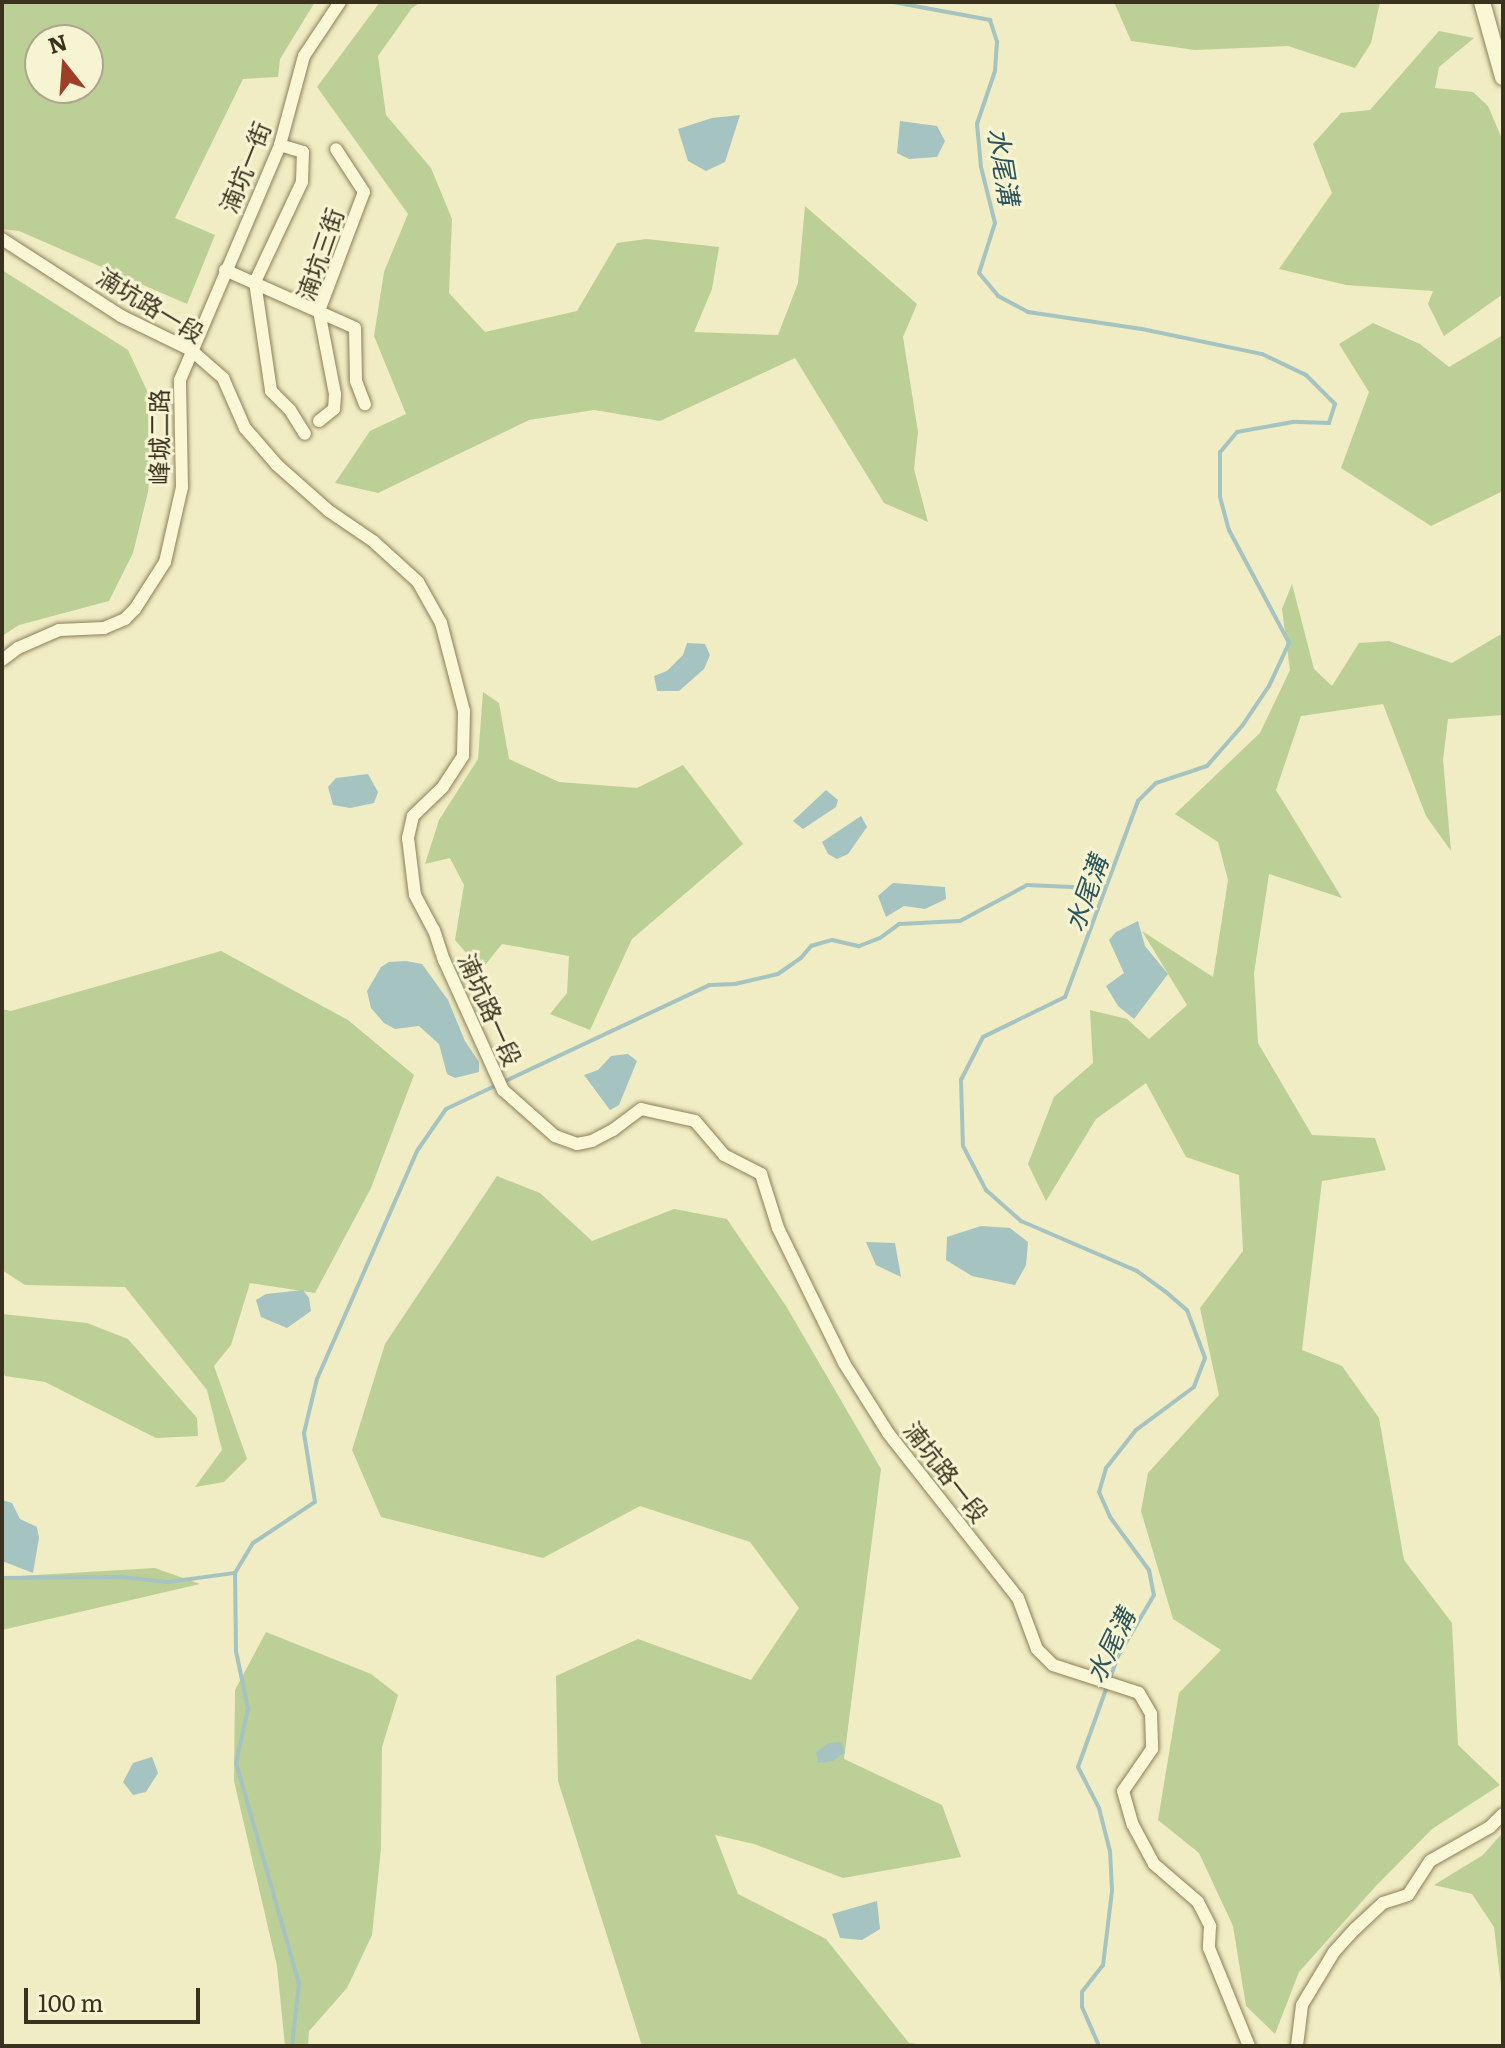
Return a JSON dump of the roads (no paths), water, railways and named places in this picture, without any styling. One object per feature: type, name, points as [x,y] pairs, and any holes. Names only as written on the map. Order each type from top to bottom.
[{"type":"street","name":"湳坑一街","points":[[191,350],[280,145],[304,56],[340,2]]},
{"type":"street","points":[[1482,2],[1503,77]]},
{"type":"street","points":[[280,145],[303,152],[302,182],[255,282],[271,391],[290,410],[305,434]]},
{"type":"street","name":"湳坑三街","points":[[319,421],[334,409],[335,394],[319,311],[364,192],[336,149]]},
{"type":"street","name":"湳坑路一段","points":[[2,239],[121,316],[191,350],[223,378],[245,428],[277,465],[329,511],[373,541],[418,582],[441,623],[464,711],[463,756],[443,787],[413,816],[408,838],[415,895],[434,930],[444,960],[503,1090],[555,1136],[577,1144],[603,1136],[641,1109],[695,1121],[724,1155],[761,1174],[778,1228],[844,1363],[888,1433],[1018,1598],[1037,1649],[1053,1665],[1139,1693],[1151,1714],[1152,1749],[1123,1791],[1133,1825],[1154,1864],[1198,1902],[1210,1926],[1209,1948],[1249,2046]]},
{"type":"street","points":[[225,270],[355,328],[356,381],[365,404]]},
{"type":"street","name":"峰城二路","points":[[2,660],[18,648],[59,630],[104,628],[125,619],[135,609],[165,562],[182,487],[180,380],[191,350]]},
{"type":"street","points":[[1297,2046],[1302,2005],[1334,1952],[1383,1903],[1408,1895],[1430,1861],[1490,1827],[1503,1814]]},
{"type":"water","points":[[740,115],[725,162],[706,171],[688,161],[678,129],[712,118]]},
{"type":"water","points":[[900,121],[937,126],[945,141],[937,157],[909,159],[897,153]]},
{"type":"water","points":[[687,643],[705,644],[710,655],[704,669],[679,691],[657,691],[654,676],[667,671],[683,655]]},
{"type":"water","points":[[368,774],[378,792],[374,803],[350,808],[333,805],[328,787],[336,778]]},
{"type":"water","points":[[826,790],[838,800],[836,807],[803,829],[793,821]]},
{"type":"water","points":[[861,816],[867,827],[848,854],[837,859],[828,854],[822,842]]},
{"type":"water","points":[[893,883],[945,887],[946,899],[925,909],[904,906],[886,917],[878,896]]},
{"type":"water","points":[[1138,921],[1145,946],[1168,974],[1134,1019],[1118,1006],[1106,986],[1124,973],[1109,940],[1116,932]]},
{"type":"water","points":[[389,962],[422,964],[448,1000],[465,1041],[479,1062],[479,1072],[455,1078],[447,1074],[439,1044],[419,1026],[395,1029],[384,1023],[371,1008],[367,991],[381,967]]},
{"type":"water","points":[[628,1054],[637,1061],[619,1105],[610,1110],[584,1075],[598,1070],[611,1056]]},
{"type":"water","points":[[981,1226],[1010,1228],[1028,1242],[1026,1265],[1015,1285],[972,1276],[946,1260],[947,1237]]},
{"type":"water","points":[[866,1242],[895,1243],[901,1277],[876,1265]]},
{"type":"water","points":[[303,1290],[309,1298],[311,1311],[287,1328],[261,1317],[256,1300],[266,1294]]},
{"type":"water","points":[[2,1500],[12,1503],[20,1519],[37,1527],[39,1538],[33,1573],[2,1561]]},
{"type":"water","points":[[841,1742],[845,1753],[833,1761],[818,1763],[816,1752],[829,1743]]},
{"type":"water","points":[[152,1757],[158,1773],[146,1792],[133,1795],[123,1782],[133,1763]]},
{"type":"water","points":[[877,1901],[880,1929],[862,1940],[840,1938],[832,1914]]},
{"type":"waterway","name":"水尾溝","points":[[893,2],[990,20],[997,42],[995,71],[977,124],[981,167],[995,223],[979,273],[998,296],[1028,312],[1142,329],[1262,354],[1306,375],[1335,404],[1329,423],[1293,422],[1237,432],[1220,452],[1220,497],[1229,530],[1289,643],[1269,686],[1242,726],[1207,766],[1156,783],[1138,801],[1065,997],[983,1037],[961,1080],[963,1146],[986,1190],[1021,1221],[1137,1271],[1166,1292],[1187,1310],[1205,1358],[1194,1387],[1136,1430],[1106,1468],[1099,1492],[1110,1517],[1149,1570],[1154,1595],[1118,1656],[1078,1767],[1099,1808],[1110,1851],[1112,1891],[1103,1965],[1082,1992],[1082,2007],[1099,2046]]},
{"type":"waterway","points":[[292,2046],[299,1984],[236,1763],[248,1709],[236,1651],[235,1573],[253,1543],[315,1502],[304,1433],[317,1379],[417,1151],[446,1109],[709,985],[735,984],[778,974],[801,958],[811,946],[832,940],[859,946],[880,938],[899,924],[960,921],[1027,885],[1072,887],[1102,896]]},
{"type":"waterway","points":[[2,1578],[121,1577],[168,1582],[235,1573]]}]
